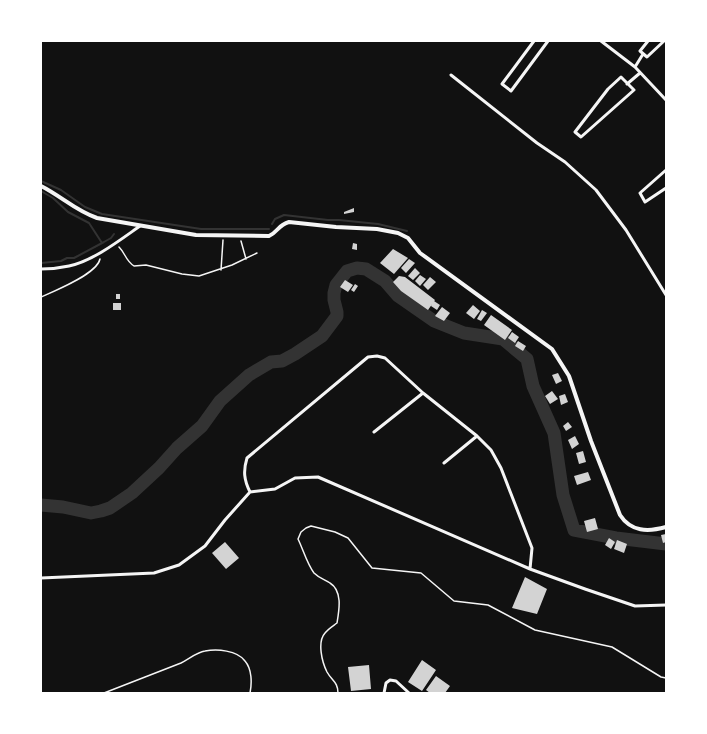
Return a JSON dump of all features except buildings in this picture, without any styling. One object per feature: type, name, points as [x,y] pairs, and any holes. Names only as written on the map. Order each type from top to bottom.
[{"type":"street","points":[[534,41],[502,84],[511,91],[548,41]]},
{"type":"street","points":[[601,41],[634,67],[666,100]]},
{"type":"street","points":[[648,41],[640,51],[647,57],[664,41]]},
{"type":"street","points":[[634,67],[643,54]]},
{"type":"street","points":[[627,84],[640,73]]},
{"type":"street","points":[[451,75],[537,143],[566,162],[596,190],[626,230],[666,295]]},
{"type":"street","points":[[621,77],[627,84],[634,90],[581,137],[575,132],[608,89],[621,77]]},
{"type":"street","points":[[666,170],[640,194],[645,202],[666,188]]},
{"type":"street","points":[[41,186],[78,210],[89,215],[108,221],[196,235],[269,236],[273,234],[282,224],[289,222],[321,226],[378,229],[398,233],[408,238],[420,253],[552,349],[569,376],[590,441],[620,515],[624,521],[634,528],[653,531],[666,527]]},
{"type":"street","points":[[41,269],[69,266],[80,262],[113,244],[140,226]]},
{"type":"street","points":[[250,492],[246,484],[244,468],[248,458],[368,357],[377,356],[385,358],[423,393],[477,436],[491,450],[501,468],[532,548],[530,569]]},
{"type":"street","points":[[374,432],[423,393]]},
{"type":"street","points":[[444,463],[477,436]]},
{"type":"street","points":[[41,578],[154,573],[179,565],[205,546],[225,520],[250,492],[275,489],[295,478],[318,477],[530,569],[635,606],[666,605]]},
{"type":"street","points":[[384,693],[386,683],[390,680],[396,682],[409,693]]},
{"type":"path","points":[[221,270],[223,236]]},
{"type":"path","points":[[240,236],[246,259]]},
{"type":"path","points":[[113,244],[120,248],[125,258],[134,266],[146,265],[192,276],[209,274],[221,270],[257,253]]},
{"type":"path","points":[[41,297],[65,286],[99,264],[101,251]]},
{"type":"path","points":[[338,693],[338,685],[327,671],[322,655],[321,642],[324,634],[337,623],[339,598],[336,588],[320,578],[313,571],[298,538],[301,532],[311,526],[335,532],[348,538],[372,568],[421,573],[454,601],[488,605],[535,630],[612,647],[661,677],[666,678]]},
{"type":"path","points":[[104,693],[183,662],[203,651],[219,650],[237,654],[245,660],[250,672],[250,693]]},
{"type":"waterway","points":[[41,181],[61,190],[85,207],[102,214],[201,229],[269,229]]},
{"type":"waterway","points":[[41,191],[53,198],[68,212],[89,223],[102,243]]},
{"type":"waterway","points":[[272,224],[275,219],[284,215],[378,224],[407,231]]},
{"type":"waterway","points":[[41,263],[74,258],[111,238],[114,234]]},
{"type":"waterway","points":[[41,505],[63,507],[91,513],[110,508],[132,493],[159,468],[177,448],[202,426],[220,401],[249,375],[271,362],[282,361],[322,336],[337,316],[334,300],[336,285],[347,271],[357,268],[366,269],[385,281],[398,296],[434,321],[464,333],[503,339],[527,359],[533,386],[554,433],[563,495],[574,530],[616,538],[666,544]]}]
